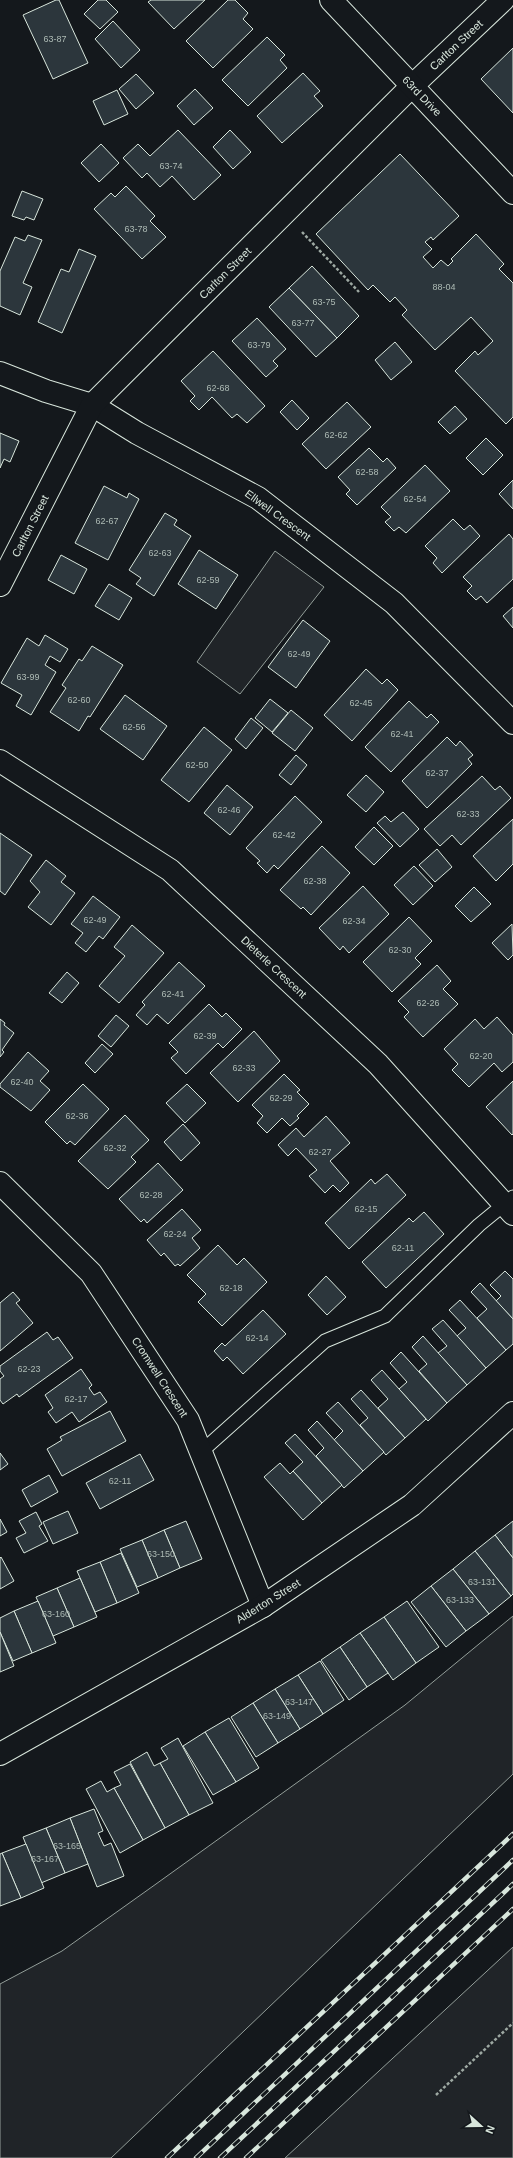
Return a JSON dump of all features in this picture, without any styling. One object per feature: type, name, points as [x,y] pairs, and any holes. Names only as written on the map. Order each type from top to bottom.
[{"type":"street","name":"63rd Drive","points":[[331,0],[513,193]]},
{"type":"street","name":"Carlton Street","points":[[0,585],[92,405],[412,86],[503,0]]},
{"type":"street","name":"Ellwell Crescent","points":[[0,373],[46,391],[92,405],[137,433],[258,498],[394,603],[513,723]]},
{"type":"street","name":"Dieterle Crescent","points":[[0,761],[170,870],[378,1064],[510,1205]]},
{"type":"street","name":"Cromwell Crescent","points":[[0,1183],[91,1273],[188,1420],[263,1606]]},
{"type":"street","name":"Alderton Street","points":[[0,1754],[263,1606],[412,1505],[513,1413]]},
{"type":"lane","points":[[201,1452],[326,1341],[385,1316],[478,1225],[510,1205]]},
{"type":"path","points":[[301,232],[359,292]]},
{"type":"path","points":[[436,2095],[513,2023]]},
{"type":"shaded area","points":[[275,551],[324,587],[240,694],[197,662]]},
{"type":"shaded area","points":[[513,1616],[513,1774],[111,2158],[0,2158],[0,1984],[62,1951],[156,1884],[405,1705]]},
{"type":"shaded area","points":[[513,1947],[513,2158],[285,2158]]},
{"type":"building","points":[[59,0],[88,63],[53,79],[23,15]]},
{"type":"building","points":[[98,0],[106,0],[118,12],[100,29],[84,14]]},
{"type":"building","points":[[151,0],[205,0],[174,29],[148,2]]},
{"type":"building","points":[[228,0],[235,0],[248,13],[243,19],[253,29],[213,68],[186,41]]},
{"type":"building","points":[[113,21],[140,50],[121,68],[95,39]]},
{"type":"building","points":[[267,37],[285,55],[280,60],[287,68],[248,106],[222,80]]},
{"type":"building","points":[[513,48],[513,113],[481,79]]},
{"type":"building","points":[[303,73],[320,91],[314,96],[323,106],[282,143],[257,116]]},
{"type":"building","points":[[136,74],[154,93],[136,109],[119,89]]},
{"type":"building","points":[[195,89],[213,108],[194,125],[177,106]]},
{"type":"building","points":[[117,90],[128,114],[104,125],[93,101]]},
{"type":"building","points":[[178,130],[221,175],[194,200],[172,176],[160,187],[147,173],[142,178],[123,158],[138,144],[150,156]]},
{"type":"building","points":[[230,130],[251,152],[233,169],[213,147]]},
{"type":"building","points":[[101,144],[119,163],[99,182],[81,163]]},
{"type":"building","points":[[400,154],[459,216],[433,240],[431,237],[425,242],[432,249],[423,257],[433,268],[441,260],[448,266],[453,261],[451,259],[476,234],[504,264],[499,269],[513,283],[513,417],[506,424],[455,371],[475,351],[478,355],[493,341],[471,317],[435,350],[402,315],[407,310],[395,297],[390,302],[373,285],[368,290],[316,234]]},
{"type":"building","points":[[126,186],[155,216],[150,221],[166,237],[142,259],[94,209],[111,193],[115,197]]},
{"type":"building","points":[[22,191],[43,199],[34,220],[26,217],[24,220],[12,216]]},
{"type":"building","points":[[28,235],[42,240],[23,283],[32,287],[20,315],[0,306],[0,271],[15,237],[25,241]]},
{"type":"building","points":[[79,249],[96,256],[62,333],[38,322],[61,269],[69,272]]},
{"type":"building","points":[[312,266],[359,316],[337,338],[289,288]]},
{"type":"building","points":[[289,288],[337,338],[316,357],[269,307]]},
{"type":"building","points":[[257,318],[286,349],[273,361],[278,366],[266,377],[232,341]]},
{"type":"building","points":[[395,342],[412,362],[391,380],[375,360]]},
{"type":"building","points":[[213,351],[265,406],[247,423],[237,414],[232,418],[212,397],[199,410],[190,401],[195,396],[181,381]]},
{"type":"building","points":[[292,400],[309,418],[297,430],[280,412]]},
{"type":"building","points":[[347,402],[371,427],[326,469],[302,444]]},
{"type":"building","points":[[455,406],[467,419],[450,434],[438,422]]},
{"type":"building","points":[[0,433],[19,441],[10,462],[4,459],[0,468]]},
{"type":"building","points":[[486,438],[503,455],[483,475],[466,458]]},
{"type":"building","points":[[369,448],[383,462],[387,458],[396,468],[357,505],[346,494],[350,490],[338,477]]},
{"type":"building","points":[[425,465],[450,491],[406,533],[399,527],[394,531],[385,522],[391,517],[381,507]]},
{"type":"building","points":[[513,480],[513,509],[499,494]]},
{"type":"building","points":[[104,486],[127,498],[129,493],[139,499],[108,560],[75,543]]},
{"type":"building","points":[[165,513],[177,520],[174,525],[191,536],[154,596],[136,584],[141,578],[129,570]]},
{"type":"building","points":[[453,519],[464,530],[470,525],[480,536],[442,573],[433,563],[437,558],[425,546]]},
{"type":"building","points":[[509,534],[513,539],[513,579],[487,603],[481,596],[476,600],[467,591],[472,586],[463,577]]},
{"type":"building","points":[[199,550],[238,575],[216,609],[178,584]]},
{"type":"building","points":[[61,555],[87,569],[74,594],[48,580]]},
{"type":"building","points":[[109,584],[132,598],[119,620],[95,606]]},
{"type":"building","points":[[513,607],[513,628],[503,616]]},
{"type":"building","points":[[303,620],[330,641],[296,688],[268,667]]},
{"type":"building","points":[[45,635],[68,649],[60,662],[50,656],[45,665],[56,672],[31,715],[16,706],[22,695],[1,683],[27,638],[39,646]]},
{"type":"building","points":[[92,646],[123,665],[90,717],[88,716],[79,731],[50,712],[66,688],[62,685],[79,659],[82,661]]},
{"type":"building","points":[[366,669],[382,684],[387,679],[398,690],[352,741],[324,715]]},
{"type":"building","points":[[125,695],[167,726],[143,760],[100,729]]},
{"type":"building","points":[[270,699],[288,713],[272,732],[255,718]]},
{"type":"building","points":[[409,701],[427,718],[431,714],[439,722],[391,772],[365,747]]},
{"type":"building","points":[[291,710],[313,728],[295,751],[272,733]]},
{"type":"building","points":[[251,718],[263,728],[246,749],[235,739]]},
{"type":"building","points":[[204,727],[232,750],[189,802],[161,780]]},
{"type":"building","points":[[447,737],[456,746],[460,741],[473,755],[468,759],[472,764],[427,808],[402,781]]},
{"type":"building","points":[[296,755],[307,765],[291,785],[279,775]]},
{"type":"building","points":[[366,775],[384,792],[366,812],[347,795]]},
{"type":"building","points":[[482,776],[495,790],[500,786],[511,798],[461,845],[452,835],[440,846],[424,829]]},
{"type":"building","points":[[227,785],[253,807],[230,835],[204,813]]},
{"type":"building","points":[[295,796],[322,822],[278,869],[274,865],[267,873],[257,863],[260,861],[246,848]]},
{"type":"building","points":[[403,812],[419,829],[400,847],[377,823],[385,816],[391,822]]},
{"type":"building","points":[[513,819],[513,864],[496,881],[473,856]]},
{"type":"building","points":[[374,827],[393,846],[374,865],[355,847]]},
{"type":"building","points":[[0,833],[32,855],[5,895],[0,891]]},
{"type":"building","points":[[322,846],[350,873],[311,915],[303,907],[301,909],[280,890]]},
{"type":"building","points":[[437,849],[452,867],[435,882],[419,865]]},
{"type":"building","points":[[46,860],[66,876],[61,882],[75,893],[51,925],[28,907],[40,892],[30,881]]},
{"type":"building","points":[[414,866],[433,886],[413,905],[394,885]]},
{"type":"building","points":[[363,886],[389,914],[349,953],[343,946],[340,950],[319,928]]},
{"type":"building","points":[[474,887],[491,904],[471,922],[455,906]]},
{"type":"building","points":[[93,896],[120,917],[103,939],[99,936],[86,952],[75,943],[83,933],[71,924]]},
{"type":"building","points":[[409,917],[432,941],[415,958],[421,964],[392,992],[363,962]]},
{"type":"building","points":[[512,924],[513,955],[508,960],[492,943]]},
{"type":"building","points":[[132,925],[164,953],[119,1003],[99,986],[125,956],[114,947]]},
{"type":"building","points":[[179,962],[205,986],[168,1024],[157,1014],[147,1025],[136,1015],[145,1005],[142,1002]]},
{"type":"building","points":[[437,965],[451,981],[443,989],[458,1004],[423,1037],[404,1017],[409,1012],[398,1001]]},
{"type":"building","points":[[67,972],[79,983],[62,1003],[49,993]]},
{"type":"building","points":[[209,1004],[222,1017],[226,1013],[242,1029],[223,1048],[218,1043],[186,1074],[171,1058],[178,1052],[169,1043]]},
{"type":"building","points":[[116,1015],[129,1026],[111,1047],[98,1036]]},
{"type":"building","points":[[497,1017],[513,1035],[513,1062],[502,1072],[494,1063],[469,1087],[452,1070],[458,1064],[444,1049],[475,1019],[484,1029]]},
{"type":"building","points":[[0,1019],[5,1023],[4,1025],[14,1033],[2,1050],[4,1052],[0,1057]]},
{"type":"building","points":[[254,1031],[280,1061],[238,1102],[210,1073]]},
{"type":"building","points":[[102,1044],[113,1054],[95,1073],[85,1063]]},
{"type":"building","points":[[28,1052],[49,1071],[40,1081],[50,1090],[31,1111],[0,1087],[0,1084]]},
{"type":"building","points":[[284,1074],[300,1090],[297,1092],[309,1104],[297,1116],[299,1118],[290,1126],[282,1118],[267,1133],[257,1123],[263,1116],[252,1105]]},
{"type":"building","points":[[513,1081],[513,1134],[512,1135],[486,1107]]},
{"type":"building","points":[[83,1084],[109,1109],[75,1145],[70,1141],[67,1144],[45,1122]]},
{"type":"building","points":[[187,1084],[206,1103],[185,1123],[166,1103]]},
{"type":"building","points":[[125,1115],[149,1140],[131,1157],[136,1162],[108,1189],[78,1161]]},
{"type":"building","points":[[326,1116],[350,1143],[330,1161],[349,1183],[340,1192],[333,1185],[325,1193],[309,1176],[317,1170],[296,1148],[288,1156],[278,1145],[296,1128],[304,1137]]},
{"type":"building","points":[[183,1124],[200,1143],[181,1161],[164,1142]]},
{"type":"building","points":[[158,1163],[183,1190],[147,1223],[144,1219],[141,1222],[119,1199]]},
{"type":"building","points":[[387,1174],[406,1195],[349,1249],[325,1223],[371,1179],[375,1184]]},
{"type":"building","points":[[182,1209],[201,1230],[192,1238],[200,1248],[180,1266],[178,1264],[175,1266],[164,1253],[161,1256],[147,1240]]},
{"type":"building","points":[[424,1212],[444,1234],[386,1288],[362,1262],[409,1218],[413,1222]]},
{"type":"building","points":[[218,1245],[237,1265],[244,1258],[267,1282],[222,1326],[198,1302],[206,1294],[187,1275]]},
{"type":"building","points":[[505,1271],[513,1279],[513,1319],[496,1301],[501,1296],[490,1285]]},
{"type":"building","points":[[326,1276],[346,1297],[327,1315],[308,1295]]},
{"type":"building","points":[[480,1283],[513,1319],[513,1344],[506,1350],[477,1318],[487,1309],[471,1292]]},
{"type":"building","points":[[13,1292],[20,1300],[16,1303],[33,1323],[0,1351],[0,1303]]},
{"type":"building","points":[[460,1300],[506,1350],[486,1368],[457,1336],[466,1328],[449,1310]]},
{"type":"building","points":[[263,1310],[286,1334],[243,1374],[227,1357],[223,1361],[214,1351],[222,1343],[225,1346]]},
{"type":"building","points":[[443,1320],[486,1368],[467,1385],[438,1353],[447,1346],[432,1329]]},
{"type":"building","points":[[47,1332],[53,1340],[58,1337],[73,1358],[19,1397],[17,1394],[3,1404],[0,1400],[0,1379],[4,1376],[0,1371],[0,1366]]},
{"type":"building","points":[[423,1336],[467,1385],[447,1403],[419,1371],[427,1364],[412,1347]]},
{"type":"building","points":[[401,1352],[447,1403],[428,1421],[399,1389],[407,1382],[390,1363]]},
{"type":"building","points":[[81,1369],[92,1385],[89,1388],[94,1395],[100,1392],[107,1402],[79,1422],[72,1412],[56,1423],[48,1412],[53,1408],[45,1395]]},
{"type":"building","points":[[382,1370],[426,1419],[405,1438],[378,1408],[388,1399],[371,1380]]},
{"type":"building","points":[[361,1390],[405,1438],[386,1455],[360,1425],[368,1418],[351,1399]]},
{"type":"building","points":[[338,1402],[384,1452],[363,1471],[334,1440],[343,1431],[326,1413]]},
{"type":"building","points":[[110,1411],[126,1441],[62,1476],[47,1449],[62,1440],[60,1437]]},
{"type":"building","points":[[317,1421],[363,1471],[344,1488],[316,1456],[324,1448],[308,1430]]},
{"type":"building","points":[[295,1434],[342,1485],[322,1503],[293,1471],[303,1462],[285,1443]]},
{"type":"building","points":[[0,1453],[8,1464],[0,1470]]},
{"type":"building","points":[[140,1454],[154,1480],[100,1509],[86,1483]]},
{"type":"building","points":[[280,1463],[290,1474],[293,1471],[322,1503],[303,1520],[264,1477]]},
{"type":"building","points":[[49,1475],[58,1492],[31,1507],[22,1490]]},
{"type":"building","points":[[68,1511],[78,1533],[53,1544],[43,1522]]},
{"type":"building","points":[[36,1512],[42,1524],[39,1526],[48,1541],[24,1553],[16,1538],[26,1533],[19,1521]]},
{"type":"building","points":[[0,1519],[7,1532],[0,1536]]},
{"type":"building","points":[[186,1521],[202,1559],[180,1568],[164,1530]]},
{"type":"building","points":[[513,1521],[513,1558],[495,1535]]},
{"type":"building","points":[[164,1530],[180,1568],[158,1578],[142,1540]]},
{"type":"building","points":[[495,1535],[513,1558],[513,1594],[511,1596],[475,1551]]},
{"type":"building","points":[[142,1540],[158,1578],[137,1587],[120,1549]]},
{"type":"building","points":[[475,1551],[511,1596],[489,1614],[453,1569]]},
{"type":"building","points":[[121,1553],[139,1593],[117,1603],[100,1562]]},
{"type":"building","points":[[1,1557],[14,1581],[0,1589],[0,1558]]},
{"type":"building","points":[[100,1562],[117,1603],[95,1612],[77,1571]]},
{"type":"building","points":[[453,1569],[489,1614],[466,1631],[431,1586]]},
{"type":"building","points":[[80,1578],[97,1617],[74,1627],[57,1588]]},
{"type":"building","points":[[431,1586],[466,1631],[446,1647],[411,1602]]},
{"type":"building","points":[[57,1588],[74,1627],[53,1636],[36,1597]]},
{"type":"building","points":[[38,1601],[56,1643],[32,1653],[14,1611]]},
{"type":"building","points":[[407,1601],[439,1647],[416,1663],[384,1617]]},
{"type":"building","points":[[14,1611],[32,1653],[13,1661],[0,1632],[0,1618]]},
{"type":"building","points":[[384,1617],[416,1663],[393,1680],[360,1633]]},
{"type":"building","points":[[0,1632],[14,1666],[0,1672]]},
{"type":"building","points":[[360,1633],[388,1673],[367,1687],[340,1647]]},
{"type":"building","points":[[340,1647],[367,1687],[349,1700],[321,1660]]},
{"type":"building","points":[[320,1661],[344,1700],[323,1714],[298,1675]]},
{"type":"building","points":[[298,1675],[323,1714],[300,1729],[275,1689]]},
{"type":"building","points":[[275,1689],[300,1729],[278,1743],[253,1703]]},
{"type":"building","points":[[253,1703],[278,1743],[256,1757],[231,1717]]},
{"type":"building","points":[[229,1718],[259,1768],[236,1782],[205,1732]]},
{"type":"building","points":[[205,1732],[236,1782],[213,1795],[183,1746]]},
{"type":"building","points":[[178,1738],[213,1803],[189,1815],[160,1763],[168,1759],[161,1748]]},
{"type":"building","points":[[147,1752],[154,1766],[160,1763],[189,1815],[165,1828],[130,1762]]},
{"type":"building","points":[[130,1764],[165,1828],[143,1840],[114,1788],[121,1785],[114,1772]]},
{"type":"building","points":[[101,1781],[107,1792],[114,1788],[143,1840],[120,1853],[86,1789]]},
{"type":"building","points":[[94,1809],[103,1831],[98,1833],[104,1846],[111,1843],[124,1876],[97,1887],[70,1818]]},
{"type":"building","points":[[70,1818],[88,1864],[65,1873],[46,1828]]},
{"type":"building","points":[[46,1828],[65,1873],[41,1883],[23,1837]]},
{"type":"building","points":[[26,1844],[44,1888],[21,1898],[2,1853]]},
{"type":"building","points":[[2,1853],[21,1898],[0,1906],[0,1854]]},
{"type":"railway","points":[[167,2158],[513,1834]]},
{"type":"railway","points":[[196,2158],[513,1860]]},
{"type":"railway","points":[[220,2158],[513,1884]]},
{"type":"railway","points":[[246,2158],[513,1909]]}]
